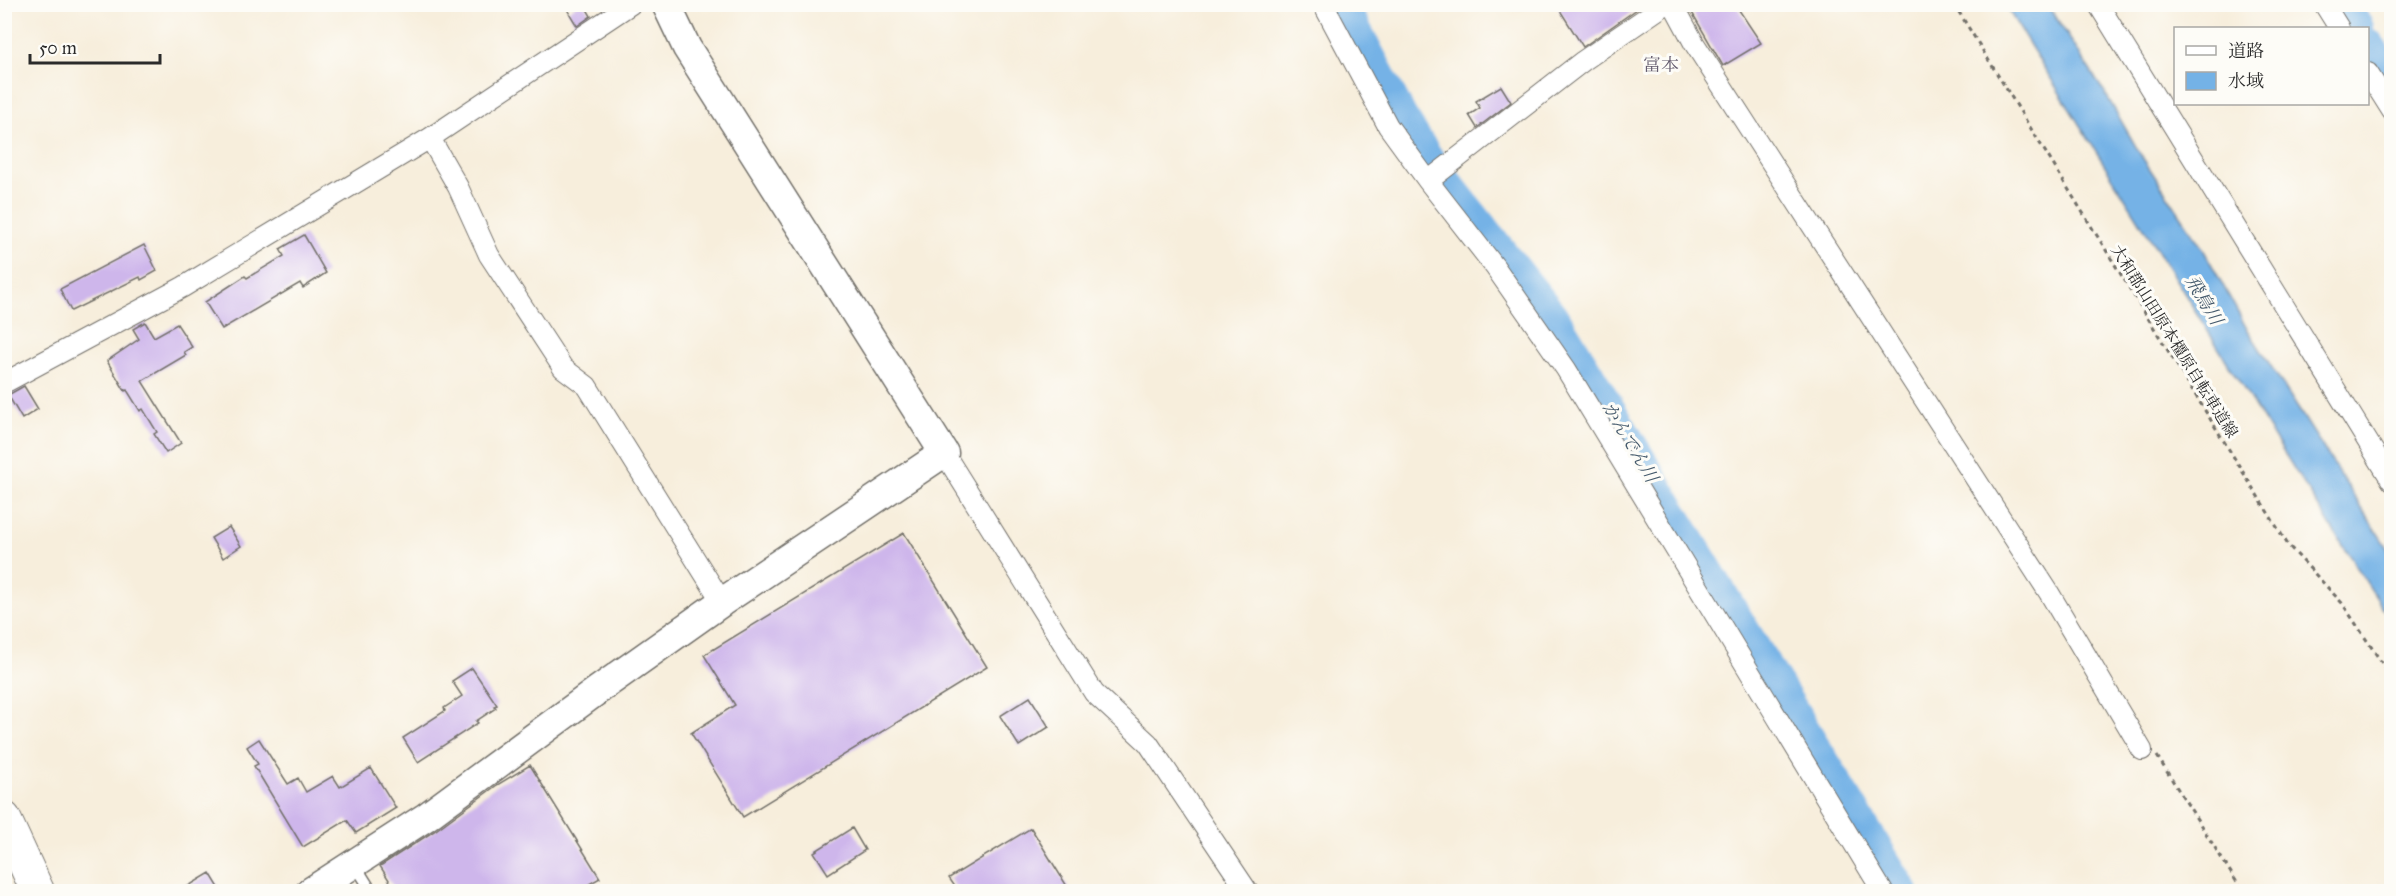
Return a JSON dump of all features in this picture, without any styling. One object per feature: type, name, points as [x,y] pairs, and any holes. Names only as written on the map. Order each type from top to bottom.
[{"type":"highway","points":[[4,818],[38,891]]},
{"type":"highway","points":[[4,836],[30,891]]},
{"type":"street","points":[[4,383],[183,287],[429,138],[632,4]]},
{"type":"street","points":[[666,4],[687,48],[706,79],[1094,693],[1148,743],[1248,891]]},
{"type":"street","points":[[1323,4],[1388,126],[1495,267],[1566,369],[1883,891]]},
{"type":"street","points":[[1428,181],[1583,61],[1666,4]]},
{"type":"street","points":[[1673,4],[1694,43],[2048,591],[2142,750]]},
{"type":"street","points":[[2098,4],[2391,481]]},
{"type":"street","points":[[2324,4],[2338,27]]},
{"type":"street","points":[[2369,76],[2391,111]]},
{"type":"street","points":[[429,138],[458,187],[489,255],[563,368],[587,386],[722,602]]},
{"type":"street","points":[[310,891],[426,818],[598,690],[722,602],[944,453]]},
{"type":"lane","points":[[354,863],[372,891]]},
{"type":"path","name":"大和郡山田原本橿原自転車道線","points":[[1954,4],[2288,545],[2342,603],[2391,678]]},
{"type":"path","points":[[2142,750],[2151,746],[2243,891]]},
{"type":"water","name":"飛鳥川","points":[[2005,5],[2048,5],[2108,98],[2142,157],[2203,249],[2246,327],[2391,554],[2391,621],[2267,426]]},
{"type":"building","points":[[578,4],[584,4],[591,16],[577,26],[568,11]]},
{"type":"building","points":[[1556,4],[1644,4],[1583,47]]},
{"type":"building","points":[[1687,4],[1735,4],[1761,43],[1723,66]]},
{"type":"building","points":[[1501,86],[1511,102],[1477,128],[1469,115],[1480,108],[1476,101]]},
{"type":"building","points":[[304,235],[326,273],[303,288],[300,283],[222,329],[205,302],[245,276],[247,278],[284,256],[280,249]]},
{"type":"building","points":[[144,245],[157,271],[71,311],[60,289]]},
{"type":"building","points":[[145,322],[154,337],[177,324],[192,347],[184,352],[186,355],[142,381],[181,443],[166,453],[154,434],[157,432],[143,409],[140,411],[127,390],[125,391],[107,361],[139,339],[133,329]]},
{"type":"building","points":[[24,386],[38,409],[22,419],[8,395]]},
{"type":"building","points":[[229,527],[241,546],[223,558],[211,538]]},
{"type":"building","points":[[904,533],[987,667],[743,817],[691,733],[735,705],[704,655]]},
{"type":"building","points":[[472,668],[497,705],[494,706],[496,708],[476,721],[478,723],[418,762],[403,738],[445,711],[444,708],[462,696],[452,681]]},
{"type":"building","points":[[1030,697],[1049,727],[1019,746],[1000,716]]},
{"type":"building","points":[[259,739],[288,784],[298,778],[306,792],[333,776],[340,787],[371,768],[396,808],[356,833],[347,820],[303,847],[254,766],[258,764],[247,747]]},
{"type":"building","points":[[530,765],[600,878],[577,891],[396,891],[380,866],[436,830],[497,785]]},
{"type":"building","points":[[852,828],[865,850],[828,874],[814,852]]},
{"type":"building","points":[[1031,828],[1070,891],[958,891],[949,878]]},
{"type":"building","points":[[210,873],[221,891],[180,891]]},
{"type":"waterway","name":"かんでん川","points":[[1342,4],[1401,116],[1431,163],[1556,321],[1903,892]]},
{"type":"waterway","points":[[2343,4],[2357,27]]},
{"type":"waterway","points":[[2369,46],[2392,82]]},
{"type":"district","name":"富本","points":[[1661,65]]}]
